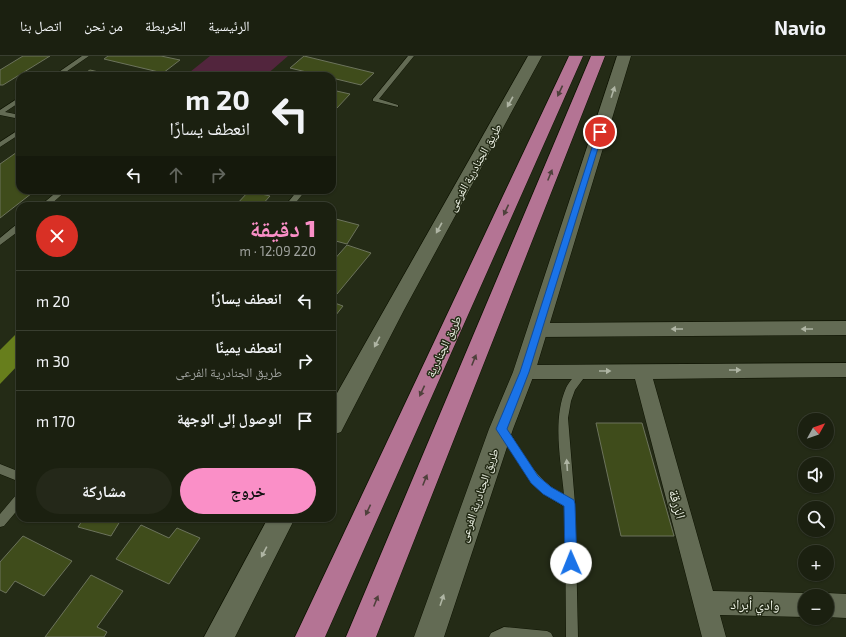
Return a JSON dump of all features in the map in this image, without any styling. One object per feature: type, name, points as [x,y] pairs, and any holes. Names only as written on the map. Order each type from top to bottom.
[{"type":"highway","name":"طريق الجنادرية","points":[[310,637],[576,56]]},
{"type":"highway","points":[[361,637],[598,56]]},
{"type":"street","name":"طريق الجنادرية الفرعى","points":[[336,418],[535,56]]},
{"type":"street","name":"طريق الجنادرية الفرعى","points":[[429,637],[501,429],[524,372],[624,56]]},
{"type":"street","points":[[538,330],[846,328]]},
{"type":"street","points":[[524,372],[846,370]]},
{"type":"street","name":"الزرقة","points":[[642,371],[714,637]]},
{"type":"street","points":[[219,637],[280,522]]},
{"type":"street","name":"وادي أبراد","points":[[705,603],[798,605]]},
{"type":"street","points":[[834,605],[846,606]]},
{"type":"lane","points":[[62,72],[86,56]]},
{"type":"lane","points":[[396,106],[375,100],[411,56]]},
{"type":"lane","points":[[16,102],[0,113],[16,116]]},
{"type":"lane","points":[[0,145],[16,134]]},
{"type":"lane","points":[[49,202],[58,194]]},
{"type":"lane","points":[[292,202],[299,194]]},
{"type":"lane","points":[[0,242],[16,229]]},
{"type":"lane","points":[[572,637],[570,504],[563,418],[566,401],[571,388],[584,371]]},
{"type":"lane","points":[[501,429],[535,480],[547,491],[570,504]]},
{"type":"lane","points":[[0,469],[16,475]]},
{"type":"lane","points":[[0,522],[16,504]]},
{"type":"lane","points":[[495,637],[504,633],[547,637]]},
{"type":"shaded area","points":[[210,56],[288,56],[270,72],[190,72]]},
{"type":"shaded area","points":[[16,334],[16,367],[0,384],[0,350]]},
{"type":"building","points":[[23,56],[50,56],[24,72],[16,72],[16,77],[3,85],[0,85],[0,70]]},
{"type":"building","points":[[108,56],[161,56],[180,60],[164,72],[159,72],[104,59]]},
{"type":"building","points":[[304,56],[374,73],[361,85],[336,79],[336,72],[306,72],[290,68]]},
{"type":"building","points":[[90,70],[99,72],[87,72]]},
{"type":"building","points":[[336,91],[350,94],[337,108]]},
{"type":"building","points":[[16,153],[16,194],[31,194],[21,202],[16,202],[16,206],[0,218],[0,164]]},
{"type":"building","points":[[246,194],[262,194],[270,196],[265,202],[239,202]]},
{"type":"building","points":[[336,219],[359,225],[347,244],[336,241]]},
{"type":"building","points":[[347,245],[371,253],[337,294],[336,294],[336,257]]},
{"type":"building","points":[[336,303],[343,306],[336,315]]},
{"type":"building","points":[[596,423],[642,423],[674,536],[621,536]]},
{"type":"building","points":[[81,522],[120,522],[111,536],[78,527]]},
{"type":"building","points":[[141,525],[169,538],[177,528],[200,538],[169,584],[116,559]]},
{"type":"building","points":[[23,536],[72,561],[44,596],[15,581],[6,593],[0,590],[0,562]]},
{"type":"building","points":[[91,575],[123,591],[97,627],[107,632],[104,637],[45,637]]},
{"type":"route","points":[[571,563],[570,504],[547,491],[535,480],[501,429],[524,372],[600,132]]}]
